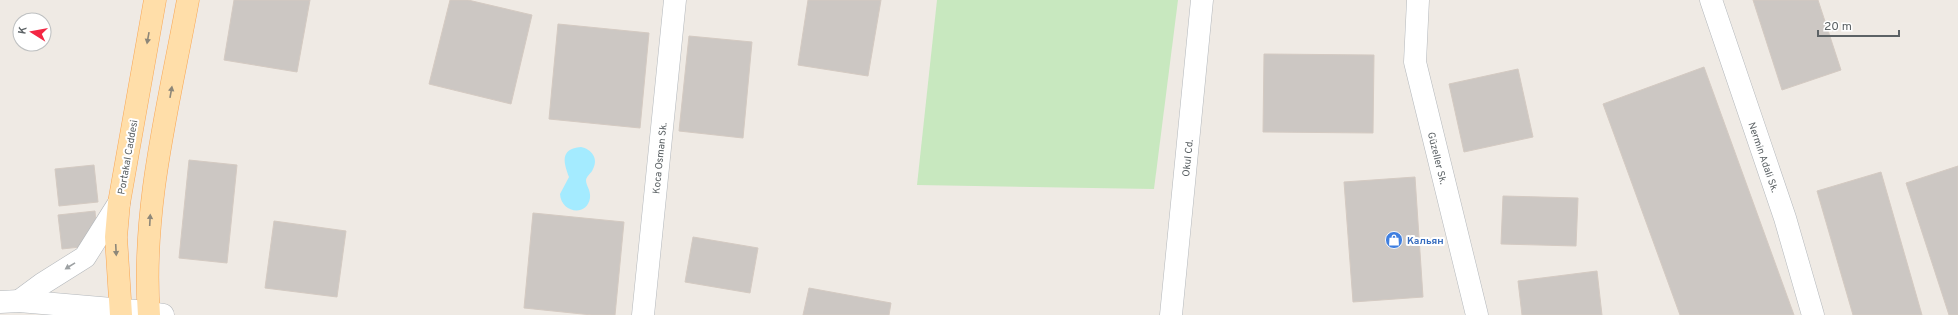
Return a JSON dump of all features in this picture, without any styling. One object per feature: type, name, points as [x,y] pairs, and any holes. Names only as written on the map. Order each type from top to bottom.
[{"type":"main road","name":"Portakal Caddesi","points":[[120,313],[116,237],[118,203],[155,0]]},
{"type":"main road","points":[[154,314],[148,260],[151,200],[188,0]]},
{"type":"street","name":"Koca Osman Sk.","points":[[643,315],[675,0]]},
{"type":"street","name":"Okul Cd.","points":[[1171,315],[1202,0]]},
{"type":"street","name":"Güzeller Sk.","points":[[1418,0],[1415,62],[1477,315]]},
{"type":"street","name":"Nermin Adali Sk.","points":[[1711,0],[1785,218],[1813,315]]},
{"type":"street","points":[[9,302],[42,284],[85,257],[118,203]]},
{"type":"street","points":[[9,302],[120,313],[135,311],[154,314]]},
{"type":"green space","points":[[937,0],[1178,0],[1154,189],[917,185]]},
{"type":"water","points":[[581,147],[591,152],[595,165],[586,180],[590,195],[588,204],[584,208],[574,210],[569,209],[565,205],[561,200],[560,194],[569,177],[565,162],[566,154],[574,148]]},
{"type":"building","points":[[234,0],[310,0],[297,72],[224,60]]},
{"type":"building","points":[[450,0],[468,0],[532,15],[511,104],[429,84]]},
{"type":"building","points":[[808,0],[881,0],[868,76],[798,65]]},
{"type":"building","points":[[1753,0],[1818,0],[1841,70],[1782,90]]},
{"type":"building","points":[[558,24],[649,33],[640,128],[549,119]]},
{"type":"building","points":[[689,36],[752,42],[743,138],[679,131]]},
{"type":"building","points":[[1264,54],[1374,55],[1373,133],[1263,132]]},
{"type":"building","points":[[1704,67],[1794,315],[1680,315],[1603,104]]},
{"type":"building","points":[[1518,69],[1533,137],[1464,152],[1449,84]]},
{"type":"building","points":[[189,160],[237,165],[227,263],[179,258]]},
{"type":"building","points":[[94,165],[98,202],[59,206],[55,169]]},
{"type":"building","points":[[1958,166],[1958,315],[1949,315],[1906,183]]},
{"type":"building","points":[[1881,172],[1922,315],[1853,315],[1817,191]]},
{"type":"building","points":[[1415,177],[1423,297],[1353,302],[1344,182]]},
{"type":"building","points":[[1503,196],[1578,198],[1576,246],[1501,244]]},
{"type":"building","points":[[95,211],[98,245],[62,249],[58,215]]},
{"type":"building","points":[[533,213],[624,222],[615,315],[592,315],[524,308]]},
{"type":"building","points":[[274,221],[346,231],[337,297],[265,288]]},
{"type":"building","points":[[693,237],[758,248],[750,293],[685,282]]},
{"type":"building","points":[[1597,271],[1602,315],[1522,315],[1518,281]]},
{"type":"building","points":[[809,288],[891,303],[889,315],[803,315]]},
{"type":"place","name":"Кальян","points":[[1394,240]]}]
